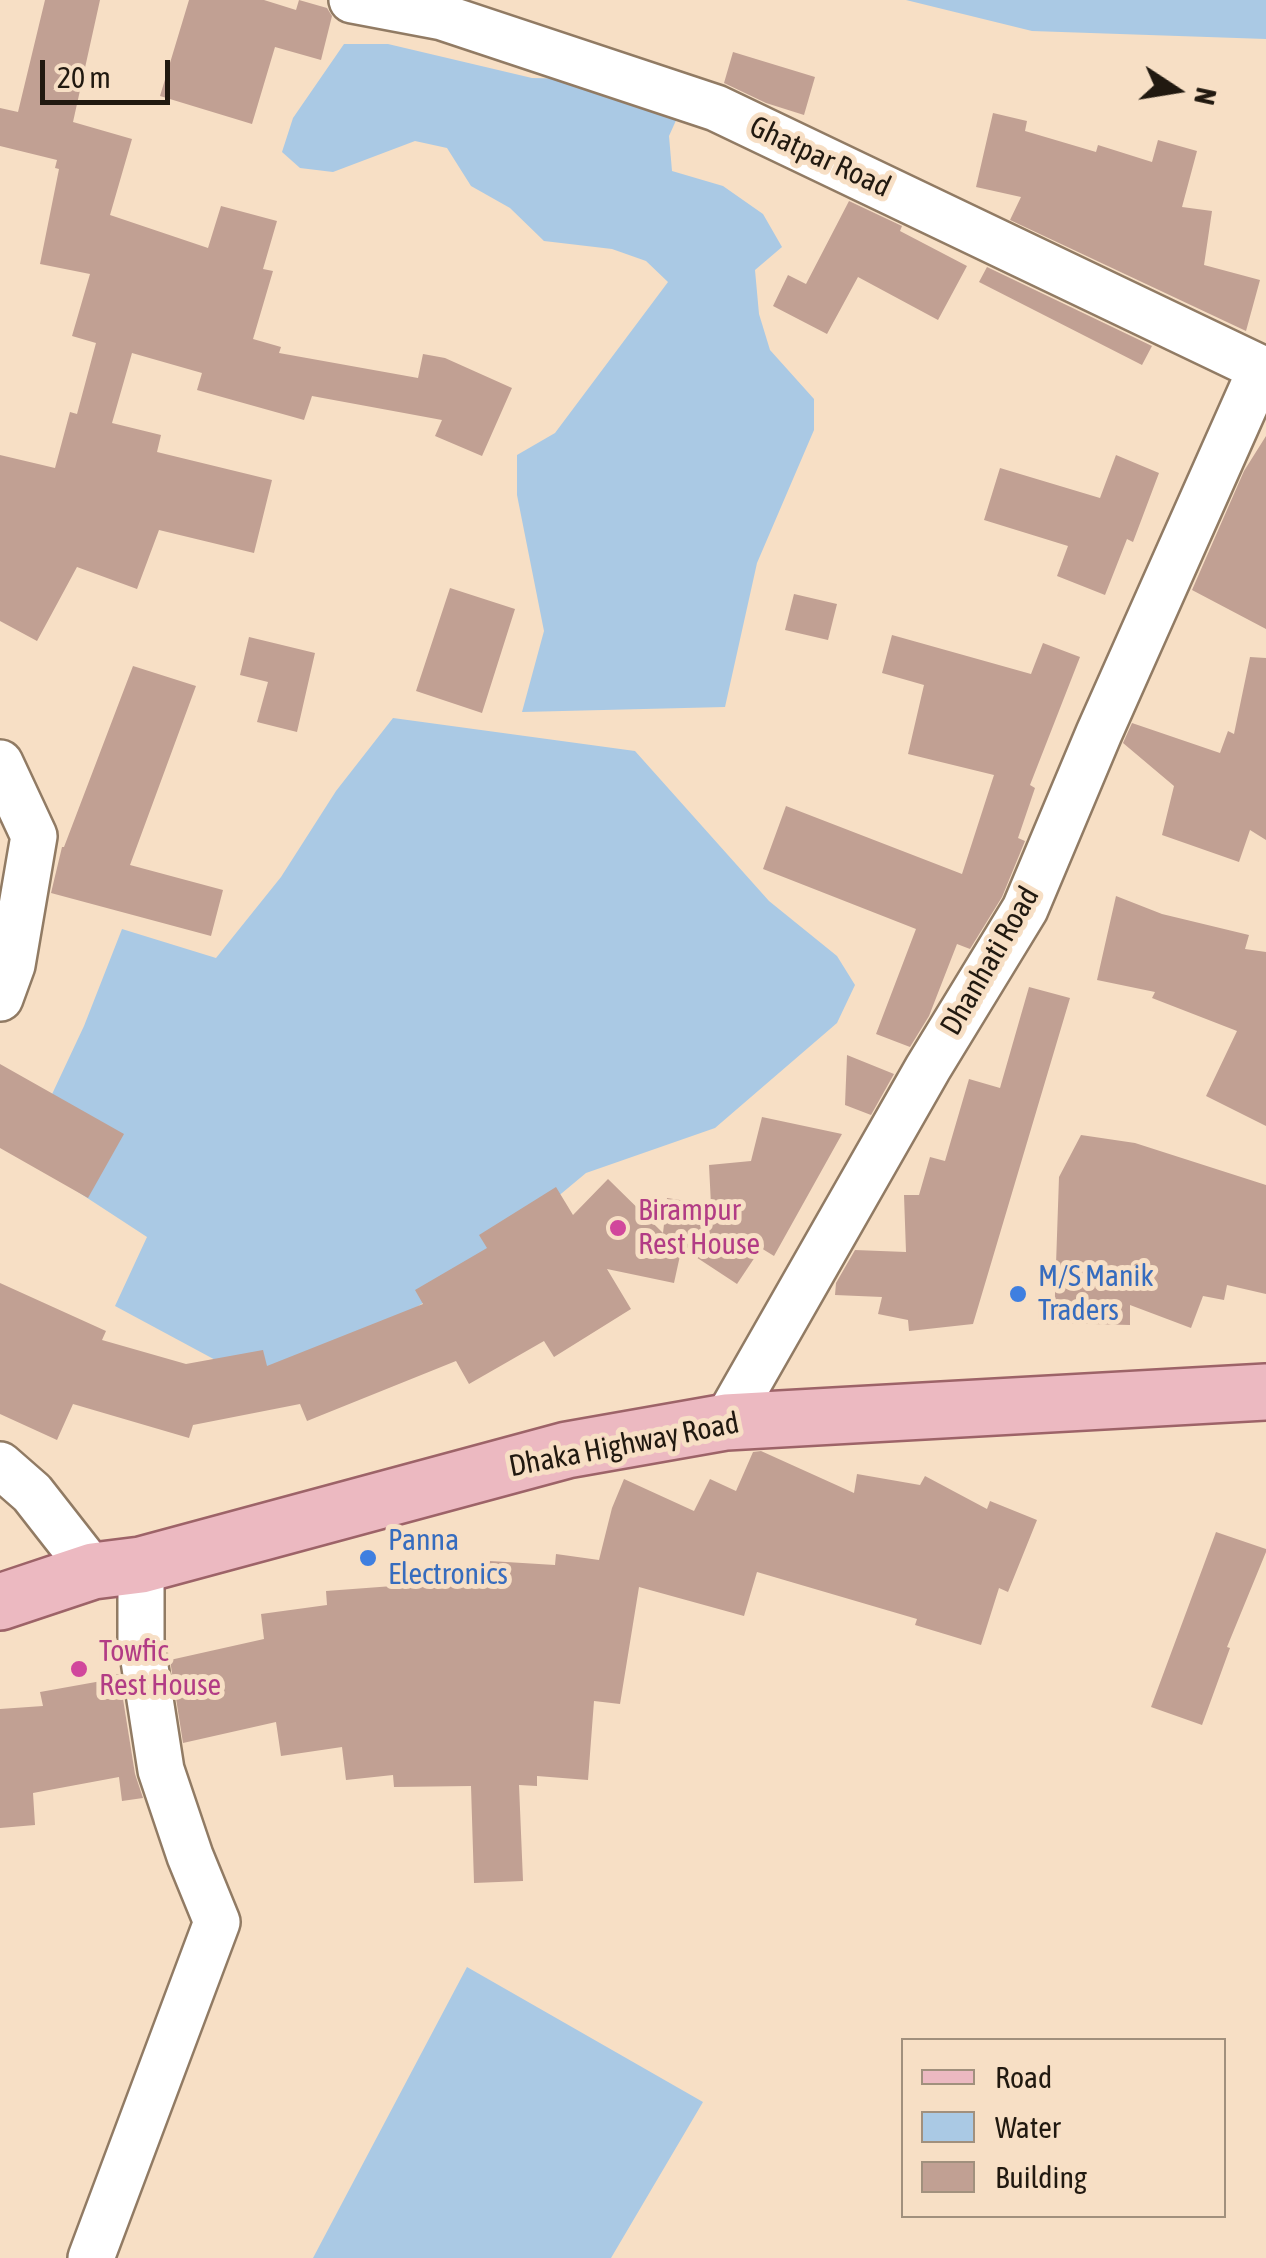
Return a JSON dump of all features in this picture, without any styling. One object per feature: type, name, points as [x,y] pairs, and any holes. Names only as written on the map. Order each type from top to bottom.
[{"type":"main road","name":"Dhaka Highway Road","points":[[0,1602],[566,1450],[726,1422],[1266,1392]]},
{"type":"street","name":"Ghatpar Road","points":[[352,0],[442,18],[716,108],[1264,370]]},
{"type":"street","name":"Dhanhati Road","points":[[726,1422],[928,1068],[1025,910],[1098,734],[1264,370]]},
{"type":"street","points":[[0,763],[34,836],[12,965],[0,998]]},
{"type":"street","points":[[0,1465],[117,1568],[141,1641],[161,1770],[217,1922],[92,2258]]},
{"type":"water","points":[[906,0],[1266,0],[1266,39],[1032,31]]},
{"type":"water","points":[[344,44],[388,44],[532,78],[579,79],[682,107],[669,136],[672,171],[723,186],[763,214],[782,247],[755,270],[759,314],[770,350],[814,399],[814,430],[757,563],[725,707],[522,712],[544,631],[517,495],[517,455],[555,433],[668,282],[646,261],[612,249],[544,241],[510,208],[471,186],[447,148],[415,141],[333,172],[300,168],[282,152],[293,118]]},
{"type":"water","points":[[393,718],[635,751],[769,901],[837,956],[855,985],[837,1023],[715,1128],[586,1173],[460,1278],[350,1352],[260,1384],[115,1306],[147,1237],[23,1156],[84,1026],[122,929],[216,958],[281,877],[336,791]]},
{"type":"water","points":[[467,1967],[703,2102],[611,2258],[313,2258]]},
{"type":"building","points":[[45,0],[100,0],[73,122],[132,139],[110,215],[208,248],[221,206],[277,221],[263,269],[273,271],[253,339],[281,347],[279,353],[418,378],[423,354],[445,358],[512,388],[482,456],[435,436],[442,420],[312,396],[304,420],[197,390],[202,373],[132,353],[112,423],[161,435],[157,452],[272,480],[254,553],[159,530],[137,589],[77,567],[37,641],[0,621],[0,455],[55,468],[70,412],[77,414],[96,343],[72,336],[90,274],[40,264],[59,169],[55,168],[57,160],[0,146],[0,108],[18,112]]},
{"type":"building","points":[[189,0],[264,0],[296,10],[299,0],[327,8],[332,16],[321,60],[275,47],[252,124],[160,96]]},
{"type":"building","points":[[733,52],[815,77],[804,115],[724,83]]},
{"type":"building","points":[[993,113],[1027,121],[1025,131],[1096,152],[1098,145],[1152,162],[1158,140],[1197,151],[1182,207],[1212,211],[1204,265],[1260,280],[1246,331],[1010,220],[1021,197],[976,187]]},
{"type":"building","points":[[849,201],[902,226],[900,231],[967,266],[938,320],[858,277],[827,334],[773,306],[788,275],[806,284]]},
{"type":"building","points":[[987,267],[1152,346],[1142,365],[979,282]]},
{"type":"building","points":[[1266,436],[1266,629],[1192,590],[1244,471]]},
{"type":"building","points":[[1116,455],[1159,473],[1133,542],[1127,539],[1105,595],[1057,576],[1068,546],[984,520],[1000,468],[1100,498]]},
{"type":"building","points":[[450,588],[515,609],[482,713],[416,691]]},
{"type":"building","points":[[794,594],[837,604],[828,640],[785,630]]},
{"type":"building","points":[[892,635],[1031,674],[1043,643],[1080,657],[1030,785],[1035,788],[1018,838],[1025,841],[1002,897],[970,949],[957,944],[929,1016],[910,1047],[876,1034],[916,929],[763,869],[786,806],[962,874],[994,775],[908,754],[924,685],[882,673]]},
{"type":"building","points":[[249,637],[315,653],[297,732],[257,722],[268,682],[240,675]]},
{"type":"building","points":[[1250,657],[1266,658],[1266,840],[1250,830],[1239,862],[1162,835],[1174,786],[1123,743],[1132,723],[1220,753],[1228,731],[1234,734]]},
{"type":"building","points":[[133,666],[196,686],[130,865],[223,890],[211,936],[51,893],[62,847]]},
{"type":"building","points":[[1116,896],[1162,914],[1249,935],[1245,949],[1266,952],[1266,1126],[1206,1096],[1237,1031],[1152,998],[1155,992],[1097,980]]},
{"type":"building","points":[[1029,987],[1070,998],[973,1324],[909,1331],[908,1320],[878,1314],[882,1297],[835,1295],[836,1283],[855,1250],[906,1252],[904,1195],[919,1195],[930,1157],[945,1161],[969,1079],[1000,1088]]},
{"type":"building","points":[[847,1055],[894,1074],[871,1115],[845,1105]]},
{"type":"building","points":[[0,1064],[124,1134],[88,1198],[0,1148]]},
{"type":"building","points":[[762,1117],[842,1134],[774,1256],[761,1248],[737,1284],[670,1240],[681,1251],[674,1283],[607,1269],[631,1309],[554,1357],[544,1341],[469,1384],[456,1361],[307,1421],[300,1404],[193,1425],[189,1438],[73,1404],[57,1440],[0,1414],[0,1283],[106,1331],[102,1340],[186,1364],[263,1350],[267,1366],[423,1304],[415,1290],[487,1248],[479,1235],[556,1187],[573,1215],[608,1179],[663,1233],[667,1198],[711,1205],[709,1165],[751,1161]]},
{"type":"building","points":[[1081,1135],[1135,1143],[1266,1185],[1266,1294],[1227,1285],[1224,1300],[1203,1296],[1191,1328],[1130,1305],[1130,1325],[1054,1323],[1059,1177]]},
{"type":"building","points":[[761,1451],[854,1493],[857,1474],[920,1485],[925,1476],[987,1509],[990,1501],[1037,1520],[1008,1592],[999,1588],[981,1645],[915,1625],[917,1619],[757,1572],[744,1616],[639,1587],[620,1704],[594,1701],[588,1780],[537,1776],[537,1786],[519,1785],[523,1881],[474,1883],[471,1786],[394,1787],[393,1775],[346,1780],[342,1747],[281,1756],[276,1722],[183,1743],[170,1660],[264,1639],[261,1614],[327,1605],[326,1591],[393,1586],[393,1579],[489,1578],[490,1561],[555,1565],[556,1554],[599,1560],[624,1479],[694,1511],[710,1479],[736,1491],[753,1452]]},
{"type":"building","points":[[1216,1532],[1266,1552],[1227,1647],[1230,1648],[1202,1725],[1151,1707]]},
{"type":"building","points":[[119,1674],[135,1774],[143,1798],[122,1801],[119,1777],[33,1793],[35,1825],[0,1828],[0,1709],[43,1706],[40,1692],[107,1680],[106,1675]]},
{"type":"place","name":"Birampur Rest House","points":[[618,1228]]},
{"type":"place","name":"M/S Manik Traders","points":[[1018,1294]]},
{"type":"place","name":"Panna Electronics","points":[[368,1558]]},
{"type":"place","name":"Towfic Rest House","points":[[79,1669]]}]
